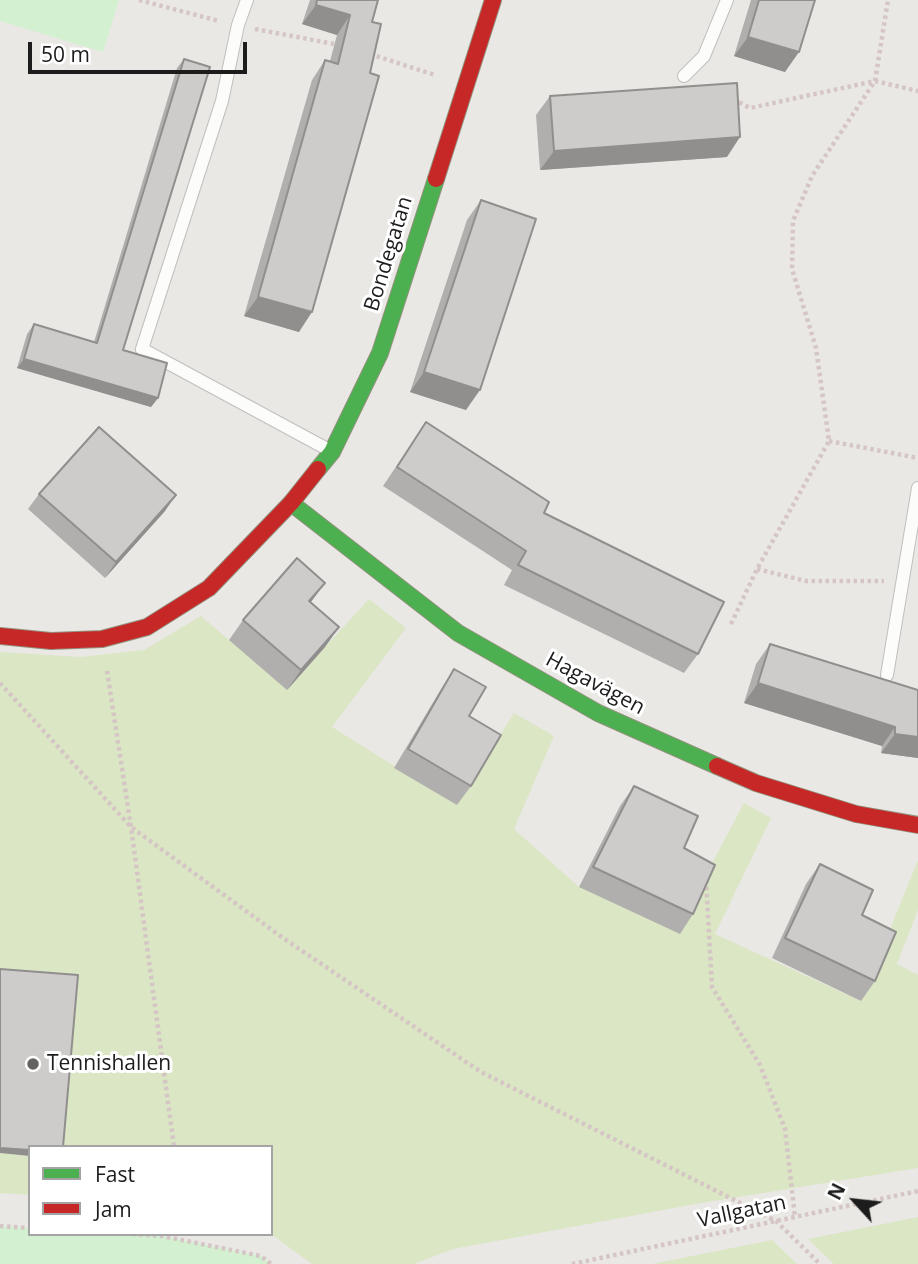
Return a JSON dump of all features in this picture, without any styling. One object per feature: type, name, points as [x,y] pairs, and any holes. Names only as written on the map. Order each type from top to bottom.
[{"type":"street","name":"Bondegatan","points":[[0,636],[51,641],[102,639],[147,627],[209,588],[291,503],[332,452],[380,353],[493,0]]},
{"type":"street","name":"Hagavägen","points":[[291,503],[458,633],[598,713],[756,783],[856,814],[918,825]]},
{"type":"lane","points":[[247,0],[238,25],[222,101],[142,349],[332,452]]},
{"type":"lane","points":[[684,76],[704,56],[727,0]]},
{"type":"lane","points":[[887,675],[918,488]]},
{"type":"lane","points":[[902,575],[918,573]]},
{"type":"path","points":[[732,624],[757,569],[829,441],[816,348],[792,269],[793,221],[812,176],[875,80],[888,0]]},
{"type":"path","points":[[366,52],[465,85]]},
{"type":"path","points":[[728,97],[750,107],[875,80],[918,91]]},
{"type":"path","points":[[829,441],[918,458]]},
{"type":"path","points":[[757,569],[806,581],[902,575]]},
{"type":"path","points":[[102,639],[131,827],[173,1145]]},
{"type":"path","points":[[0,683],[131,827],[283,938],[481,1072],[776,1221],[820,1264]]},
{"type":"path","points":[[706,879],[712,987],[760,1065],[785,1129],[795,1217]]},
{"type":"path","name":"Vallgatan","points":[[572,1264],[918,1191]]},
{"type":"path","points":[[0,1226],[28,1228]]},
{"type":"path","points":[[147,1236],[261,1256],[271,1264]]},
{"type":"path","points":[[185,1236],[186,1241]]},
{"type":"green space","points":[[0,0],[119,0],[103,52],[0,21]]},
{"type":"green space","points":[[369,599],[406,628],[332,727],[457,805],[514,713],[554,736],[514,829],[579,887],[701,884],[744,803],[771,818],[715,934],[861,1001],[918,860],[918,910],[897,964],[918,975],[918,1168],[701,1203],[453,1249],[414,1264],[312,1264],[273,1235],[273,1145],[58,1145],[0,974],[0,652],[80,657],[144,650],[201,616],[229,640],[325,647]]},
{"type":"green space","points":[[0,1153],[28,1156],[28,1195],[0,1193]]},
{"type":"green space","points":[[918,1217],[918,1264],[834,1264],[808,1239]]},
{"type":"green space","points":[[0,1226],[28,1228],[28,1236],[162,1236],[261,1256],[271,1264],[0,1264]]},
{"type":"green space","points":[[772,1240],[797,1264],[652,1264]]},
{"type":"building","points":[[317,0],[378,0],[372,22],[381,24],[370,73],[379,76],[312,312],[258,297],[325,60],[338,64],[350,15],[316,5]]},
{"type":"building","points":[[759,0],[815,0],[799,52],[748,37]]},
{"type":"building","points":[[184,59],[210,67],[123,350],[167,363],[158,398],[24,359],[34,324],[97,343]]},
{"type":"building","points":[[737,83],[740,137],[554,151],[550,96]]},
{"type":"building","points":[[481,200],[536,219],[480,390],[424,372]]},
{"type":"building","points":[[426,422],[549,502],[544,513],[724,602],[698,654],[518,565],[526,551],[397,467]]},
{"type":"building","points":[[99,427],[176,495],[116,562],[39,494]]},
{"type":"building","points":[[297,558],[325,583],[309,601],[339,627],[301,670],[243,620]]},
{"type":"building","points":[[770,644],[918,690],[918,737],[895,734],[895,727],[758,683]]},
{"type":"building","points":[[454,669],[486,687],[469,716],[501,735],[471,786],[408,749]]},
{"type":"building","points":[[634,786],[698,816],[684,848],[715,865],[693,914],[593,867]]},
{"type":"building","points":[[820,864],[873,890],[862,915],[896,932],[875,981],[785,938]]},
{"type":"building","name":"Tennishallen","points":[[0,969],[78,975],[63,1145],[28,1145],[28,1150],[0,1148]]},
{"type":"traffic: fast","points":[[318,469],[332,452],[380,353],[436,179]]},
{"type":"traffic: fast","points":[[291,503],[458,633],[598,713],[717,766]]},
{"type":"traffic: jam","points":[[436,179],[493,0]]},
{"type":"traffic: jam","points":[[0,636],[51,641],[102,639],[147,627],[209,588],[291,503],[318,469]]},
{"type":"traffic: jam","points":[[717,766],[756,783],[856,814],[918,825]]},
{"type":"place","name":"Tennishallen","points":[[33,1064]]}]
